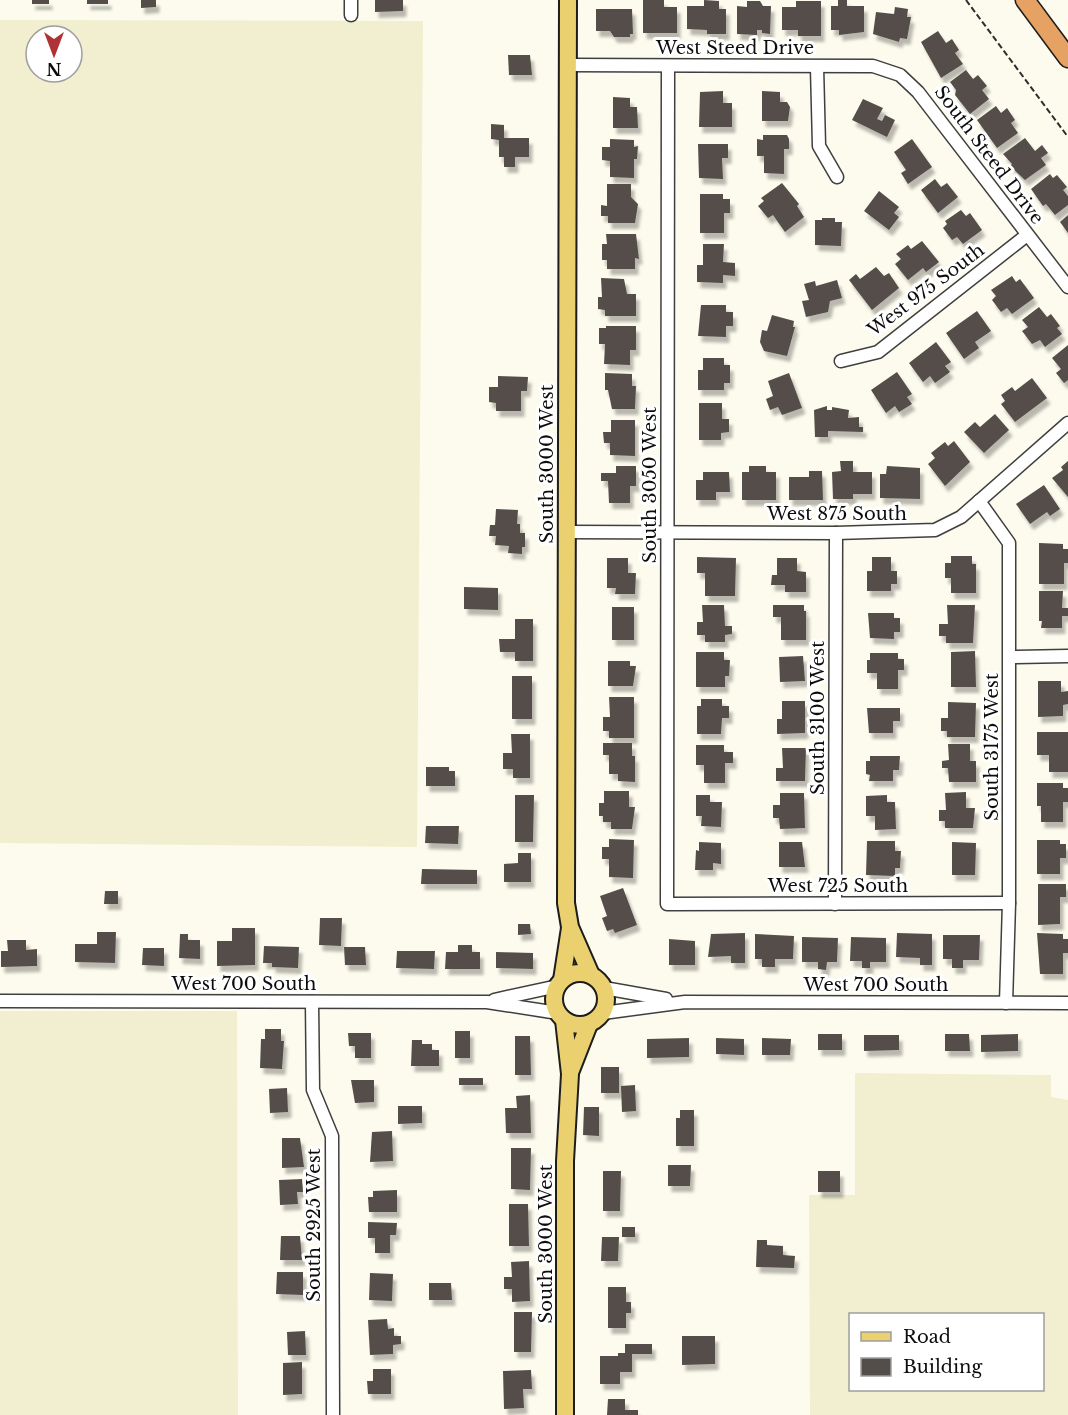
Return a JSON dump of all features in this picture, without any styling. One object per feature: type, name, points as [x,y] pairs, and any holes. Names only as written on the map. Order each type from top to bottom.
[{"type":"highway","points":[[1025,0],[1068,58]]},
{"type":"main road","name":"South 3000 West","points":[[568,0],[566,896],[570,927],[591,975]]},
{"type":"main road","name":"South 3000 West","points":[[560,983],[570,927]]},
{"type":"main road","points":[[576,973],[591,975],[604,988],[606,1005],[603,1013],[589,1024],[576,1025],[561,1016],[554,999],[560,983],[576,973]]},
{"type":"main road","name":"South 3000 West","points":[[561,1016],[570,1074],[565,1161],[565,1415]]},
{"type":"main road","name":"South 3000 West","points":[[570,1074],[589,1024]]},
{"type":"street","points":[[351,0],[351,15]]},
{"type":"street","name":"West Steed Drive","points":[[568,65],[873,66],[900,75]]},
{"type":"street","name":"South 3050 West","points":[[667,904],[668,66]]},
{"type":"street","points":[[817,67],[819,146],[837,177]]},
{"type":"street","name":"South Steed Drive","points":[[900,75],[918,92],[1068,287]]},
{"type":"street","name":"West 975 South","points":[[841,361],[878,352],[1027,235]]},
{"type":"street","name":"West 875 South","points":[[567,532],[836,533],[935,530],[961,517],[1068,423]]},
{"type":"street","name":"South 3175 West","points":[[979,501],[1009,543],[1010,903],[1006,1003]]},
{"type":"street","name":"South 3100 West","points":[[835,904],[836,533]]},
{"type":"street","points":[[1011,657],[1068,656]]},
{"type":"street","name":"West 725 South","points":[[667,904],[1010,903]]},
{"type":"street","name":"West 700 South","points":[[488,1002],[560,983]]},
{"type":"street","name":"West 700 South","points":[[604,988],[685,1002]]},
{"type":"street","name":"West 700 South","points":[[0,1001],[488,1002],[561,1016]]},
{"type":"street","name":"South 2925 West","points":[[312,1002],[313,1090],[332,1136],[333,1415]]},
{"type":"street","name":"West 700 South","points":[[603,1013],[685,1002],[1068,1003]]},
{"type":"path","points":[[966,0],[1068,137]]},
{"type":"shaded area","points":[[0,20],[423,21],[417,847],[0,843]]},
{"type":"shaded area","points":[[0,1011],[237,1011],[238,1415],[0,1415]]},
{"type":"shaded area","points":[[855,1073],[1051,1075],[1051,1097],[1068,1100],[1068,1415],[810,1415],[809,1195],[855,1195]]},
{"type":"building","points":[[32,0],[49,0],[49,4],[32,4]]},
{"type":"building","points":[[87,0],[108,0],[108,4],[87,4]]},
{"type":"building","points":[[141,0],[156,0],[156,7],[141,8]]},
{"type":"building","points":[[375,0],[403,0],[403,11],[375,12]]},
{"type":"building","points":[[643,0],[664,0],[664,7],[677,7],[677,33],[643,33]]},
{"type":"building","points":[[704,0],[719,1],[719,9],[726,9],[726,34],[707,34],[707,30],[687,29],[687,6],[704,6]]},
{"type":"building","points":[[838,0],[847,0],[847,6],[864,6],[864,32],[839,35],[839,30],[831,30],[831,6],[838,6]]},
{"type":"building","points":[[747,1],[760,1],[763,6],[771,6],[770,34],[757,30],[757,35],[737,34],[737,6],[747,7]]},
{"type":"building","points":[[796,1],[821,1],[821,36],[798,36],[798,30],[782,30],[782,7],[796,7]]},
{"type":"building","points":[[895,7],[908,9],[907,17],[911,17],[907,39],[900,38],[899,42],[873,34],[876,12],[894,14]]},
{"type":"building","points":[[596,9],[632,9],[633,34],[630,34],[630,37],[614,37],[610,31],[596,31]]},
{"type":"building","points":[[938,31],[946,43],[952,39],[959,50],[955,53],[963,64],[941,78],[921,42]]},
{"type":"building","points":[[508,55],[530,55],[532,75],[509,75]]},
{"type":"building","points":[[966,70],[973,79],[978,75],[987,86],[982,90],[989,99],[970,114],[955,95],[956,90],[950,82]]},
{"type":"building","points":[[723,91],[723,103],[732,103],[732,127],[699,127],[700,92]]},
{"type":"building","points":[[762,91],[780,92],[780,102],[787,102],[790,107],[788,121],[762,121]]},
{"type":"building","points":[[613,97],[630,98],[630,107],[637,107],[638,128],[613,128]]},
{"type":"building","points":[[863,99],[883,108],[877,119],[882,121],[885,115],[895,120],[887,137],[852,120]]},
{"type":"building","points":[[996,106],[1001,113],[1007,108],[1015,120],[1011,123],[1018,133],[997,148],[977,120]]},
{"type":"building","points":[[491,124],[504,125],[504,138],[529,138],[529,157],[515,157],[515,167],[504,167],[504,157],[499,157],[499,140],[491,139]]},
{"type":"building","points":[[763,135],[787,135],[789,149],[784,149],[784,174],[764,173],[764,156],[757,156],[757,139],[763,140]]},
{"type":"building","points":[[1025,138],[1035,151],[1042,145],[1048,153],[1041,158],[1046,165],[1025,180],[1010,166],[1012,164],[1003,154]]},
{"type":"building","points":[[610,139],[634,140],[634,147],[638,146],[637,159],[634,159],[634,178],[610,177],[610,161],[602,160],[602,147],[610,147]]},
{"type":"building","points":[[912,139],[932,167],[908,184],[901,173],[906,170],[894,152]]},
{"type":"building","points":[[698,144],[728,144],[728,158],[722,158],[723,179],[699,178]]},
{"type":"building","points":[[1050,174],[1053,178],[1057,175],[1067,187],[1063,190],[1068,196],[1068,205],[1055,215],[1046,204],[1043,206],[1031,189]]},
{"type":"building","points":[[935,179],[941,187],[947,183],[958,197],[938,213],[921,190]]},
{"type":"building","points":[[782,183],[799,204],[797,206],[804,217],[785,232],[773,215],[768,218],[758,206],[764,201],[761,198]]},
{"type":"building","points":[[607,184],[631,184],[631,197],[638,204],[635,223],[608,223],[608,216],[601,216],[601,205],[607,206]]},
{"type":"building","points":[[879,191],[899,207],[894,213],[899,217],[889,230],[864,211]]},
{"type":"building","points":[[700,194],[723,194],[723,199],[730,199],[730,213],[724,213],[724,233],[700,233]]},
{"type":"building","points":[[961,210],[966,216],[970,213],[982,230],[963,244],[957,237],[952,240],[943,228],[947,224],[945,221]]},
{"type":"building","points":[[1068,215],[1068,233],[1060,222]]},
{"type":"building","points":[[822,218],[835,218],[835,222],[842,222],[841,246],[815,245],[815,220],[822,220]]},
{"type":"building","points":[[606,234],[636,234],[639,259],[635,258],[635,269],[607,269],[607,260],[602,260],[602,244],[607,244]]},
{"type":"building","points":[[922,241],[939,262],[926,272],[923,268],[908,280],[895,264],[901,259],[896,254],[908,245],[911,249]]},
{"type":"building","points":[[703,244],[724,244],[723,262],[735,263],[735,276],[723,275],[723,283],[697,282],[697,265],[703,265]]},
{"type":"building","points":[[876,267],[884,276],[889,273],[899,288],[872,310],[849,280],[856,274],[860,279]]},
{"type":"building","points":[[1012,276],[1016,282],[1020,279],[1034,298],[1012,314],[1007,308],[1001,312],[992,300],[996,296],[991,290]]},
{"type":"building","points":[[601,278],[624,279],[627,294],[636,294],[636,316],[605,316],[605,310],[598,309],[598,297],[602,297]]},
{"type":"building","points":[[837,280],[842,298],[830,301],[828,312],[806,317],[802,301],[809,300],[804,284],[815,281],[816,286]]},
{"type":"building","points":[[701,305],[726,305],[726,312],[733,312],[733,326],[726,326],[726,337],[698,336]]},
{"type":"building","points":[[1039,307],[1047,317],[1051,314],[1060,326],[1057,328],[1062,334],[1045,347],[1040,340],[1032,344],[1022,331],[1028,327],[1022,320]]},
{"type":"building","points":[[977,311],[991,331],[975,342],[979,348],[964,359],[946,333]]},
{"type":"building","points":[[772,315],[794,321],[793,327],[795,327],[787,356],[764,351],[760,342],[762,330],[767,331]]},
{"type":"building","points":[[606,326],[636,326],[636,350],[630,350],[630,365],[604,364],[605,344],[599,344],[599,328],[606,328]]},
{"type":"building","points":[[936,342],[951,362],[945,366],[950,372],[935,383],[930,376],[923,382],[909,363]]},
{"type":"building","points":[[1068,345],[1068,380],[1064,383],[1056,373],[1061,369],[1052,358]]},
{"type":"building","points":[[703,358],[724,358],[724,365],[730,365],[730,383],[724,383],[724,390],[698,390],[698,370],[703,370]]},
{"type":"building","points":[[897,372],[912,394],[907,397],[912,404],[899,412],[895,406],[886,413],[871,390]]},
{"type":"building","points":[[605,373],[632,374],[632,386],[636,386],[635,409],[612,409],[608,390],[605,390]]},
{"type":"building","points":[[789,373],[802,408],[782,415],[778,407],[770,410],[766,399],[773,396],[768,381]]},
{"type":"building","points":[[498,376],[528,377],[527,391],[521,391],[521,411],[496,411],[496,403],[489,402],[489,387],[498,387]]},
{"type":"building","points":[[1032,378],[1047,398],[1015,422],[1001,404],[1005,401],[1001,395],[1012,387],[1015,391]]},
{"type":"building","points":[[699,403],[722,403],[722,419],[729,419],[729,432],[721,433],[721,440],[699,440]]},
{"type":"building","points":[[827,406],[827,410],[832,410],[832,407],[849,410],[848,418],[859,417],[859,427],[863,427],[863,432],[828,431],[828,437],[815,437],[814,410]]},
{"type":"building","points":[[995,414],[1009,430],[984,453],[964,432],[975,422],[980,427]]},
{"type":"building","points":[[611,420],[635,420],[635,456],[610,455],[610,443],[604,443],[603,432],[611,432]]},
{"type":"building","points":[[954,441],[970,462],[945,486],[928,464],[935,458],[931,453],[945,442],[948,446]]},
{"type":"building","points":[[840,461],[853,461],[853,472],[872,472],[872,494],[853,494],[853,499],[833,499],[832,472],[841,471]]},
{"type":"building","points":[[1068,461],[1068,497],[1052,478],[1063,470],[1061,467]]},
{"type":"building","points":[[616,466],[636,466],[636,486],[630,486],[630,503],[609,503],[608,481],[601,481],[601,473],[616,473]]},
{"type":"building","points":[[749,466],[766,466],[766,472],[776,472],[776,500],[742,500],[742,472],[749,472]]},
{"type":"building","points":[[887,466],[920,468],[920,499],[880,498],[880,474],[886,474]]},
{"type":"building","points":[[809,471],[822,471],[823,500],[789,500],[789,477],[809,477]]},
{"type":"building","points":[[703,472],[729,472],[730,492],[716,492],[716,500],[696,500],[696,480],[703,480]]},
{"type":"building","points":[[1044,485],[1060,509],[1050,516],[1047,512],[1030,524],[1016,504]]},
{"type":"building","points":[[496,509],[518,510],[517,524],[520,524],[520,533],[525,533],[525,547],[522,547],[522,554],[508,553],[509,546],[495,545],[496,536],[489,536],[490,525],[495,525]]},
{"type":"building","points":[[1039,543],[1063,544],[1063,549],[1068,549],[1068,563],[1064,563],[1064,584],[1039,584]]},
{"type":"building","points":[[951,556],[972,556],[972,564],[976,564],[976,593],[951,593],[951,578],[945,578],[945,563],[951,563]]},
{"type":"building","points":[[697,557],[736,558],[735,596],[705,596],[705,573],[697,573]]},
{"type":"building","points":[[872,557],[891,557],[891,571],[897,571],[897,584],[891,584],[891,591],[867,591],[867,571],[872,571]]},
{"type":"building","points":[[607,558],[628,558],[628,573],[636,573],[635,594],[615,594],[616,588],[607,588]]},
{"type":"building","points":[[777,558],[797,558],[797,571],[806,572],[806,592],[785,592],[785,585],[771,585],[772,575],[777,575]]},
{"type":"building","points":[[464,587],[498,588],[498,610],[464,609]]},
{"type":"building","points":[[1039,591],[1063,591],[1062,608],[1068,608],[1068,616],[1062,616],[1062,628],[1041,628]]},
{"type":"building","points":[[702,605],[724,605],[725,626],[732,626],[732,634],[725,635],[725,642],[705,642],[705,635],[697,635],[697,622],[703,622]]},
{"type":"building","points":[[773,605],[804,605],[806,640],[781,640],[781,617],[773,617]]},
{"type":"building","points":[[947,605],[975,605],[973,643],[946,643],[946,636],[939,636],[939,624],[948,624]]},
{"type":"building","points":[[612,607],[634,607],[634,640],[612,640]]},
{"type":"building","points":[[868,613],[894,613],[894,618],[900,618],[900,632],[894,632],[894,639],[870,638]]},
{"type":"building","points":[[515,619],[533,619],[533,661],[515,661],[515,652],[500,652],[499,639],[515,639]]},
{"type":"building","points":[[975,651],[976,687],[951,687],[951,652]]},
{"type":"building","points":[[696,652],[724,652],[724,660],[730,660],[729,676],[725,676],[725,687],[696,687]]},
{"type":"building","points":[[870,653],[898,653],[898,659],[904,659],[904,670],[898,670],[898,689],[877,689],[877,673],[867,673],[867,660],[870,660]]},
{"type":"building","points":[[803,656],[805,681],[780,682],[779,657]]},
{"type":"building","points":[[608,661],[630,661],[630,666],[636,666],[633,686],[608,686]]},
{"type":"building","points":[[512,676],[532,676],[532,719],[512,719]]},
{"type":"building","points":[[1038,681],[1061,681],[1061,692],[1068,691],[1068,704],[1063,705],[1063,716],[1038,717]]},
{"type":"building","points":[[609,697],[634,697],[634,738],[609,738],[609,731],[603,731],[603,717],[610,717]]},
{"type":"building","points":[[701,699],[722,699],[722,706],[729,706],[729,718],[722,718],[721,734],[697,734],[697,706],[701,706]]},
{"type":"building","points":[[782,701],[805,701],[805,733],[777,734],[777,719],[782,719]]},
{"type":"building","points":[[948,702],[976,703],[975,737],[947,737],[947,731],[941,731],[941,718],[948,718]]},
{"type":"building","points":[[867,708],[900,708],[900,721],[893,721],[893,733],[869,733]]},
{"type":"building","points":[[1037,732],[1068,732],[1068,772],[1049,772],[1049,755],[1037,755]]},
{"type":"building","points":[[511,734],[530,734],[530,778],[513,778],[513,769],[503,769],[503,753],[512,753]]},
{"type":"building","points":[[603,743],[632,743],[632,756],[635,756],[635,782],[618,781],[618,774],[609,774],[609,755],[603,755]]},
{"type":"building","points":[[948,744],[970,744],[970,761],[976,761],[976,782],[949,782],[948,768],[942,768],[942,761],[949,760]]},
{"type":"building","points":[[696,745],[724,745],[724,752],[733,752],[733,763],[725,763],[725,783],[704,783],[704,765],[696,765]]},
{"type":"building","points":[[782,748],[806,748],[805,781],[776,781],[776,768],[783,768]]},
{"type":"building","points":[[870,756],[900,756],[899,770],[893,770],[893,781],[869,781],[870,775],[866,774],[866,761],[870,761]]},
{"type":"building","points":[[426,767],[449,767],[449,771],[455,771],[455,786],[426,786]]},
{"type":"building","points":[[1037,783],[1063,783],[1063,788],[1068,788],[1068,802],[1063,802],[1063,822],[1041,822],[1041,806],[1037,806]]},
{"type":"building","points":[[604,791],[629,791],[629,807],[635,807],[632,829],[611,829],[611,822],[603,822],[603,816],[599,816],[599,803],[604,803]]},
{"type":"building","points":[[966,792],[966,808],[975,808],[973,828],[945,828],[945,821],[939,821],[939,810],[946,810],[945,793]]},
{"type":"building","points":[[780,793],[804,793],[805,828],[780,829],[779,818],[773,818],[773,805],[780,805]]},
{"type":"building","points":[[515,795],[534,795],[533,842],[515,842]]},
{"type":"building","points":[[696,795],[710,795],[710,802],[722,802],[721,827],[701,826],[702,816],[696,816]]},
{"type":"building","points":[[887,795],[887,802],[895,802],[896,829],[875,830],[875,816],[866,816],[866,796]]},
{"type":"building","points":[[426,826],[459,826],[458,844],[425,843]]},
{"type":"building","points":[[609,839],[634,840],[633,878],[609,877],[609,859],[602,859],[602,847],[609,847]]},
{"type":"building","points":[[1037,840],[1060,840],[1060,844],[1066,844],[1066,858],[1060,858],[1060,874],[1037,874]]},
{"type":"building","points":[[867,841],[895,841],[895,851],[901,851],[900,868],[895,868],[895,876],[866,875]]},
{"type":"building","points":[[699,842],[721,843],[721,864],[713,863],[713,870],[695,870],[696,850],[699,851]]},
{"type":"building","points":[[779,842],[802,842],[805,867],[779,867]]},
{"type":"building","points":[[952,842],[976,843],[975,875],[952,875]]},
{"type":"building","points":[[518,853],[531,853],[531,882],[504,882],[504,864],[518,863]]},
{"type":"building","points":[[422,869],[477,870],[477,884],[421,884]]},
{"type":"building","points":[[1038,884],[1066,884],[1066,897],[1060,897],[1060,924],[1038,925]]},
{"type":"building","points":[[623,888],[637,925],[615,933],[613,929],[607,931],[602,918],[607,916],[600,896]]},
{"type":"building","points":[[105,891],[118,891],[118,904],[104,904]]},
{"type":"building","points":[[320,918],[342,918],[341,946],[319,945]]},
{"type":"building","points":[[518,924],[530,924],[531,934],[518,935]]},
{"type":"building","points":[[232,928],[255,928],[255,965],[217,966],[217,941],[232,941]]},
{"type":"building","points":[[97,932],[116,932],[115,963],[75,962],[75,944],[97,944]]},
{"type":"building","points":[[745,933],[745,963],[731,963],[731,956],[708,957],[711,934]]},
{"type":"building","points":[[897,933],[932,934],[932,965],[920,965],[920,958],[896,957]]},
{"type":"building","points":[[1037,933],[1063,934],[1063,939],[1068,939],[1068,953],[1063,953],[1063,974],[1040,974]]},
{"type":"building","points":[[180,934],[188,934],[188,940],[200,940],[200,959],[179,958]]},
{"type":"building","points":[[755,934],[794,936],[793,959],[775,959],[775,967],[762,967],[762,959],[755,959]]},
{"type":"building","points":[[943,935],[980,935],[979,960],[963,960],[963,968],[952,968],[952,959],[943,959]]},
{"type":"building","points":[[802,937],[838,938],[837,962],[827,962],[826,970],[818,969],[818,962],[802,962]]},
{"type":"building","points":[[851,937],[886,938],[886,962],[870,962],[870,968],[862,968],[862,961],[850,961]]},
{"type":"building","points":[[669,939],[695,941],[695,965],[669,965]]},
{"type":"building","points":[[7,940],[26,940],[26,950],[37,949],[37,966],[1,967],[1,951],[8,951]]},
{"type":"building","points":[[458,945],[472,945],[472,952],[480,952],[480,969],[445,969],[446,952],[458,952]]},
{"type":"building","points":[[264,946],[299,947],[298,968],[272,967],[272,963],[263,963]]},
{"type":"building","points":[[344,947],[365,947],[366,965],[345,965]]},
{"type":"building","points":[[143,948],[164,948],[164,966],[142,965]]},
{"type":"building","points":[[397,951],[435,951],[434,969],[396,968]]},
{"type":"building","points":[[496,952],[533,953],[533,969],[496,968]]},
{"type":"building","points":[[265,1029],[281,1029],[281,1041],[284,1041],[282,1069],[260,1068],[261,1039],[265,1039]]},
{"type":"building","points":[[455,1031],[470,1031],[470,1058],[455,1058]]},
{"type":"building","points":[[348,1033],[371,1033],[371,1058],[355,1058],[355,1046],[349,1046]]},
{"type":"building","points":[[818,1034],[842,1034],[842,1050],[818,1050]]},
{"type":"building","points":[[945,1034],[969,1034],[970,1051],[945,1051]]},
{"type":"building","points":[[1018,1034],[1018,1051],[981,1052],[981,1035]]},
{"type":"building","points":[[864,1035],[899,1035],[899,1050],[864,1051]]},
{"type":"building","points":[[515,1036],[530,1036],[531,1075],[515,1075]]},
{"type":"building","points":[[689,1038],[689,1057],[647,1058],[647,1039]]},
{"type":"building","points":[[716,1038],[744,1039],[744,1055],[716,1054]]},
{"type":"building","points":[[762,1038],[791,1039],[790,1055],[762,1055]]},
{"type":"building","points":[[412,1040],[422,1040],[422,1044],[432,1044],[432,1050],[439,1050],[439,1066],[411,1066]]},
{"type":"building","points":[[601,1067],[619,1067],[619,1093],[601,1093]]},
{"type":"building","points":[[459,1078],[483,1078],[483,1085],[459,1085]]},
{"type":"building","points":[[351,1080],[374,1080],[374,1102],[355,1103]]},
{"type":"building","points":[[635,1085],[636,1111],[622,1112],[621,1086]]},
{"type":"building","points":[[287,1088],[288,1112],[270,1113],[269,1089]]},
{"type":"building","points":[[530,1095],[531,1133],[506,1133],[505,1108],[517,1108],[516,1096]]},
{"type":"building","points":[[398,1106],[422,1106],[422,1123],[398,1124]]},
{"type":"building","points":[[584,1107],[599,1107],[599,1136],[583,1135]]},
{"type":"building","points":[[680,1110],[694,1110],[694,1146],[676,1146],[676,1118],[680,1118]]},
{"type":"building","points":[[392,1131],[393,1161],[370,1162],[372,1132]]},
{"type":"building","points":[[282,1138],[300,1138],[304,1167],[282,1168]]},
{"type":"building","points":[[511,1148],[531,1148],[530,1190],[511,1189]]},
{"type":"building","points":[[668,1165],[691,1165],[690,1186],[668,1186]]},
{"type":"building","points":[[603,1171],[621,1171],[620,1211],[603,1211]]},
{"type":"building","points":[[818,1171],[840,1171],[840,1192],[818,1192]]},
{"type":"building","points":[[302,1179],[303,1192],[297,1192],[298,1204],[280,1205],[279,1180]]},
{"type":"building","points":[[397,1190],[397,1212],[369,1212],[368,1197],[373,1197],[373,1191]]},
{"type":"building","points":[[509,1204],[528,1204],[529,1246],[509,1246]]},
{"type":"building","points":[[368,1222],[397,1223],[396,1235],[390,1235],[390,1253],[375,1253],[375,1238],[368,1238]]},
{"type":"building","points":[[622,1227],[635,1227],[635,1237],[622,1237]]},
{"type":"building","points":[[281,1236],[300,1236],[302,1260],[280,1260]]},
{"type":"building","points":[[602,1237],[619,1237],[618,1261],[601,1261]]},
{"type":"building","points":[[757,1240],[767,1240],[767,1245],[783,1246],[783,1255],[795,1256],[794,1268],[756,1267]]},
{"type":"building","points":[[529,1261],[530,1301],[512,1302],[512,1289],[504,1289],[504,1277],[512,1277],[511,1262]]},
{"type":"building","points":[[277,1272],[303,1272],[303,1295],[276,1294]]},
{"type":"building","points":[[370,1273],[393,1274],[392,1301],[369,1300]]},
{"type":"building","points":[[429,1283],[451,1283],[452,1300],[429,1300]]},
{"type":"building","points":[[608,1287],[626,1287],[626,1302],[631,1302],[631,1313],[626,1313],[626,1328],[608,1328]]},
{"type":"building","points":[[514,1312],[532,1312],[531,1352],[514,1352]]},
{"type":"building","points":[[387,1319],[388,1329],[394,1328],[394,1336],[401,1336],[401,1344],[393,1345],[393,1354],[370,1355],[368,1320]]},
{"type":"building","points":[[305,1331],[306,1355],[288,1355],[287,1332]]},
{"type":"building","points":[[682,1336],[715,1336],[715,1364],[682,1365]]},
{"type":"building","points":[[625,1344],[652,1344],[652,1354],[632,1354],[632,1372],[620,1372],[620,1384],[600,1384],[600,1356],[618,1356],[618,1353],[625,1353]]},
{"type":"building","points":[[302,1362],[302,1394],[283,1395],[283,1363]]},
{"type":"building","points":[[373,1369],[391,1369],[391,1394],[368,1394],[367,1381],[373,1381]]},
{"type":"building","points":[[531,1370],[532,1389],[523,1389],[524,1408],[504,1409],[503,1371]]},
{"type":"building","points":[[608,1399],[625,1399],[625,1410],[638,1410],[638,1415],[607,1415]]}]
